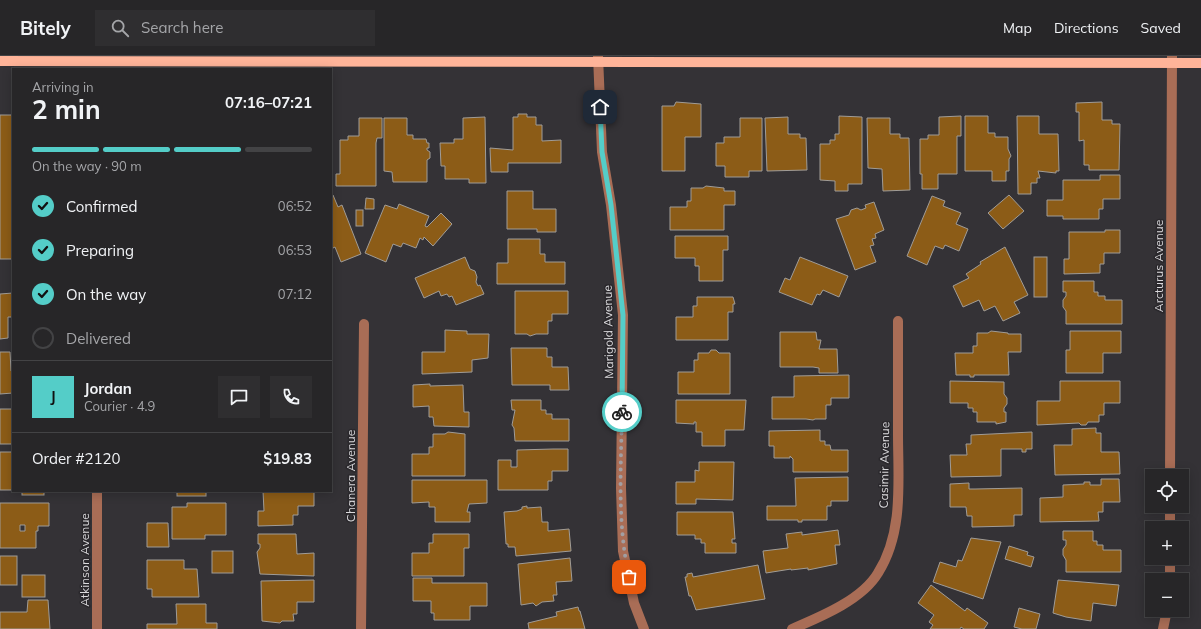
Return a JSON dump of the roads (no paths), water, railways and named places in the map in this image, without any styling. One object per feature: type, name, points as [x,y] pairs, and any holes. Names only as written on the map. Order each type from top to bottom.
[{"type":"main road","points":[[0,61],[109,65],[204,66],[598,60],[1172,60],[1201,63]]},
{"type":"street","name":"Marigold Avenue","points":[[598,60],[602,152],[611,205],[623,315],[621,488],[623,550],[634,603],[644,629]]},
{"type":"street","name":"Arcturus Avenue","points":[[1170,469],[1172,60]]},
{"type":"street","name":"Casimir Avenue","points":[[792,629],[822,616],[855,597],[878,574],[890,549],[898,509],[898,321]]},
{"type":"street","name":"Chanera Avenue","points":[[362,629],[364,324]]},
{"type":"street","name":"Atkinson Avenue","points":[[97,492],[97,629]]},
{"type":"street","points":[[1163,629],[1166,617]]}]
